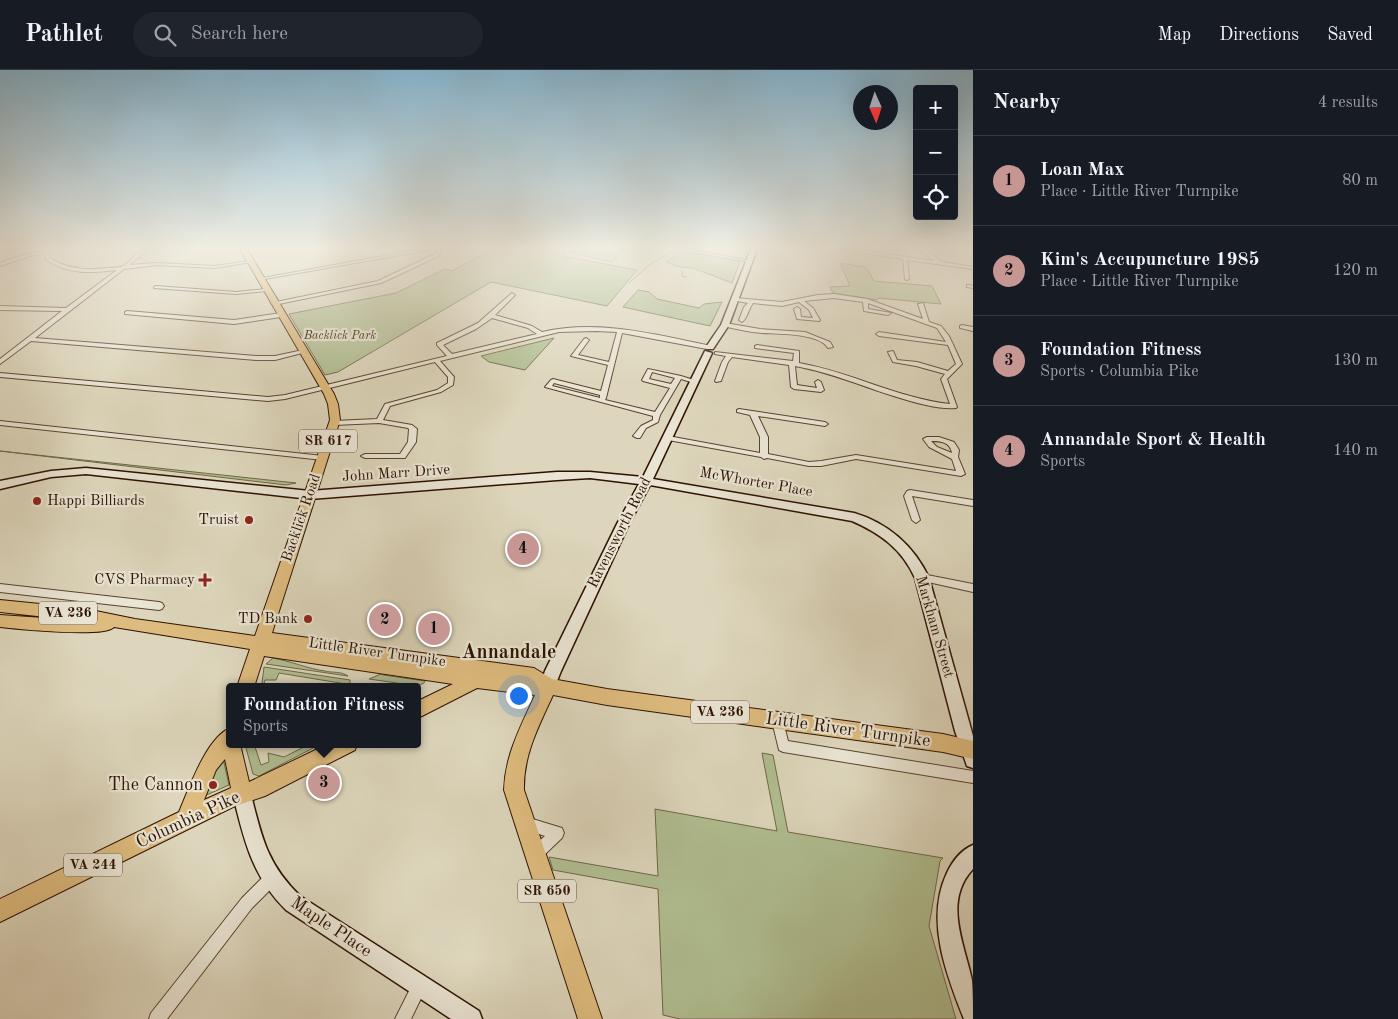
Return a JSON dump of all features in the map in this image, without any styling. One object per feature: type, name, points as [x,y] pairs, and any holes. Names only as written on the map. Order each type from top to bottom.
[{"type":"main road","name":"Backlick Road","points":[[246,683],[334,423],[333,404],[268,293]]},
{"type":"main road","name":"Little River Turnpike","points":[[0,606],[81,614],[135,625],[261,644],[275,639],[534,675],[548,686]]},
{"type":"main road","name":"Little River Turnpike","points":[[0,621],[72,626],[135,625]]},
{"type":"main road","name":"Little River Turnpike","points":[[261,644],[270,651],[530,688],[548,686],[608,697],[972,751]]},
{"type":"main road","points":[[421,709],[475,680]]},
{"type":"main road","name":"SR 650","points":[[548,686],[515,764],[514,790],[590,1019]]},
{"type":"main road","points":[[186,820],[209,764],[226,741]]},
{"type":"main road","points":[[231,748],[242,795]]},
{"type":"main road","name":"Columbia Pike","points":[[0,910],[230,798],[258,789],[340,748]]},
{"type":"street","points":[[0,362],[90,293]]},
{"type":"street","points":[[274,303],[323,293]]},
{"type":"street","name":"Ravensworth Road","points":[[548,686],[571,633],[668,438],[694,381],[702,379],[712,350],[725,333],[725,325],[737,293]]},
{"type":"street","points":[[450,356],[439,344],[463,334],[491,316],[512,295]]},
{"type":"street","points":[[0,375],[260,400],[285,397],[324,388],[541,334],[584,328],[620,330],[730,355],[794,364],[846,378],[916,402],[954,407],[944,379],[959,364],[945,333],[939,327],[865,300],[825,296],[797,302],[774,304],[752,300],[735,300]]},
{"type":"street","points":[[742,320],[752,300]]},
{"type":"street","points":[[865,300],[866,310],[888,313]]},
{"type":"street","points":[[797,302],[811,308],[817,320],[799,318],[797,309]]},
{"type":"street","points":[[921,304],[927,323]]},
{"type":"street","points":[[0,308],[68,310]]},
{"type":"street","points":[[127,313],[234,322],[281,315]]},
{"type":"street","points":[[491,316],[530,327],[541,334]]},
{"type":"street","points":[[725,325],[760,331],[805,334],[828,343],[830,347]]},
{"type":"street","points":[[962,327],[973,329]]},
{"type":"street","points":[[603,397],[620,330]]},
{"type":"street","points":[[879,334],[950,344]]},
{"type":"street","points":[[30,338],[256,358],[275,358],[303,352]]},
{"type":"street","points":[[586,340],[574,356],[612,364]]},
{"type":"street","points":[[758,347],[797,352],[794,364],[794,387],[821,390],[818,382]]},
{"type":"street","points":[[891,352],[895,361],[917,364],[948,373]]},
{"type":"street","points":[[718,381],[725,362],[730,355]]},
{"type":"street","points":[[380,421],[387,404],[439,391],[451,384],[451,377],[437,361]]},
{"type":"street","points":[[674,387],[645,380],[650,370],[694,381]]},
{"type":"street","points":[[637,436],[643,427],[656,421],[657,415],[679,377]]},
{"type":"street","points":[[603,397],[548,387],[553,381],[603,397],[657,415]]},
{"type":"street","points":[[739,411],[825,424]]},
{"type":"street","points":[[753,413],[764,437],[764,457]]},
{"type":"street","points":[[334,423],[380,421],[410,426],[413,429],[412,442],[402,456],[365,456]]},
{"type":"street","points":[[0,423],[322,458]]},
{"type":"street","points":[[668,438],[764,457],[817,465],[843,457],[856,457],[961,474],[955,458]]},
{"type":"street","name":"John Marr Drive","points":[[0,485],[51,474],[86,471],[310,494],[590,475],[646,481]]},
{"type":"street","points":[[590,475],[616,480],[626,485],[630,490],[634,505]]},
{"type":"street","name":"McWhorter Place","points":[[646,481],[841,514],[860,520]]},
{"type":"street","points":[[916,520],[908,496],[910,493],[973,503]]},
{"type":"street","name":"Markham Street","points":[[860,520],[895,540],[915,562],[922,578],[972,751]]},
{"type":"street","points":[[922,578],[973,588]]},
{"type":"street","points":[[0,588],[159,606]]},
{"type":"street","points":[[778,721],[783,746],[973,777]]},
{"type":"street","name":"Maple Place","points":[[242,795],[255,845],[270,880],[279,891],[293,903],[470,1019]]},
{"type":"street","points":[[973,855],[962,863],[954,875],[948,893],[946,916],[954,954],[973,1013]]},
{"type":"street","points":[[158,1019],[247,903],[270,880]]},
{"type":"street","points":[[403,1019],[419,986]]},
{"type":"green space","name":"Backlick Park","points":[[395,293],[472,293],[338,372],[325,375],[289,314]]},
{"type":"green space","name":"Backlick Park","points":[[546,293],[618,293],[607,306]]},
{"type":"green space","points":[[635,293],[650,293],[657,299],[699,308],[704,304],[722,302],[710,326],[623,307]]},
{"type":"green space","points":[[835,293],[936,293],[941,304],[878,298],[877,300]]},
{"type":"green space","points":[[554,338],[525,370],[489,362],[481,356]]},
{"type":"green space","points":[[0,451],[296,483],[286,485]]},
{"type":"green space","points":[[273,658],[319,670],[342,673],[348,676],[266,664]]},
{"type":"green space","points":[[264,667],[350,680],[350,683],[340,683],[279,673],[276,680],[265,680],[264,683],[262,683]]},
{"type":"green space","points":[[381,674],[425,681],[421,684],[369,679]]},
{"type":"green space","points":[[246,748],[255,748],[261,765],[269,762],[268,753],[284,757],[302,748],[313,748],[259,776],[253,774]]},
{"type":"green space","points":[[762,753],[773,755],[788,832],[943,858],[940,861],[929,926],[956,1019],[680,1019],[663,1015],[658,889],[553,870],[549,857],[658,876],[655,809],[777,831]]},
{"type":"green space","points":[[217,758],[223,758],[229,785],[200,798]]},
{"type":"place","name":"Happi Billiards","points":[[37,501]]},
{"type":"place","name":"Truist","points":[[249,520]]},
{"type":"place","name":"Annandale Sport & Health","points":[[523,549]]},
{"type":"place","name":"CVS Pharmacy","points":[[205,580]]},
{"type":"place","name":"TD Bank","points":[[308,619]]},
{"type":"place","name":"Kim's Accupuncture 1985","points":[[385,620]]},
{"type":"place","name":"Loan Max","points":[[434,629]]},
{"type":"place","name":"Foundation Fitness","points":[[324,783]]},
{"type":"place","name":"The Cannon","points":[[213,785]]},
{"type":"district","name":"Annandale","points":[[509,653]]}]
